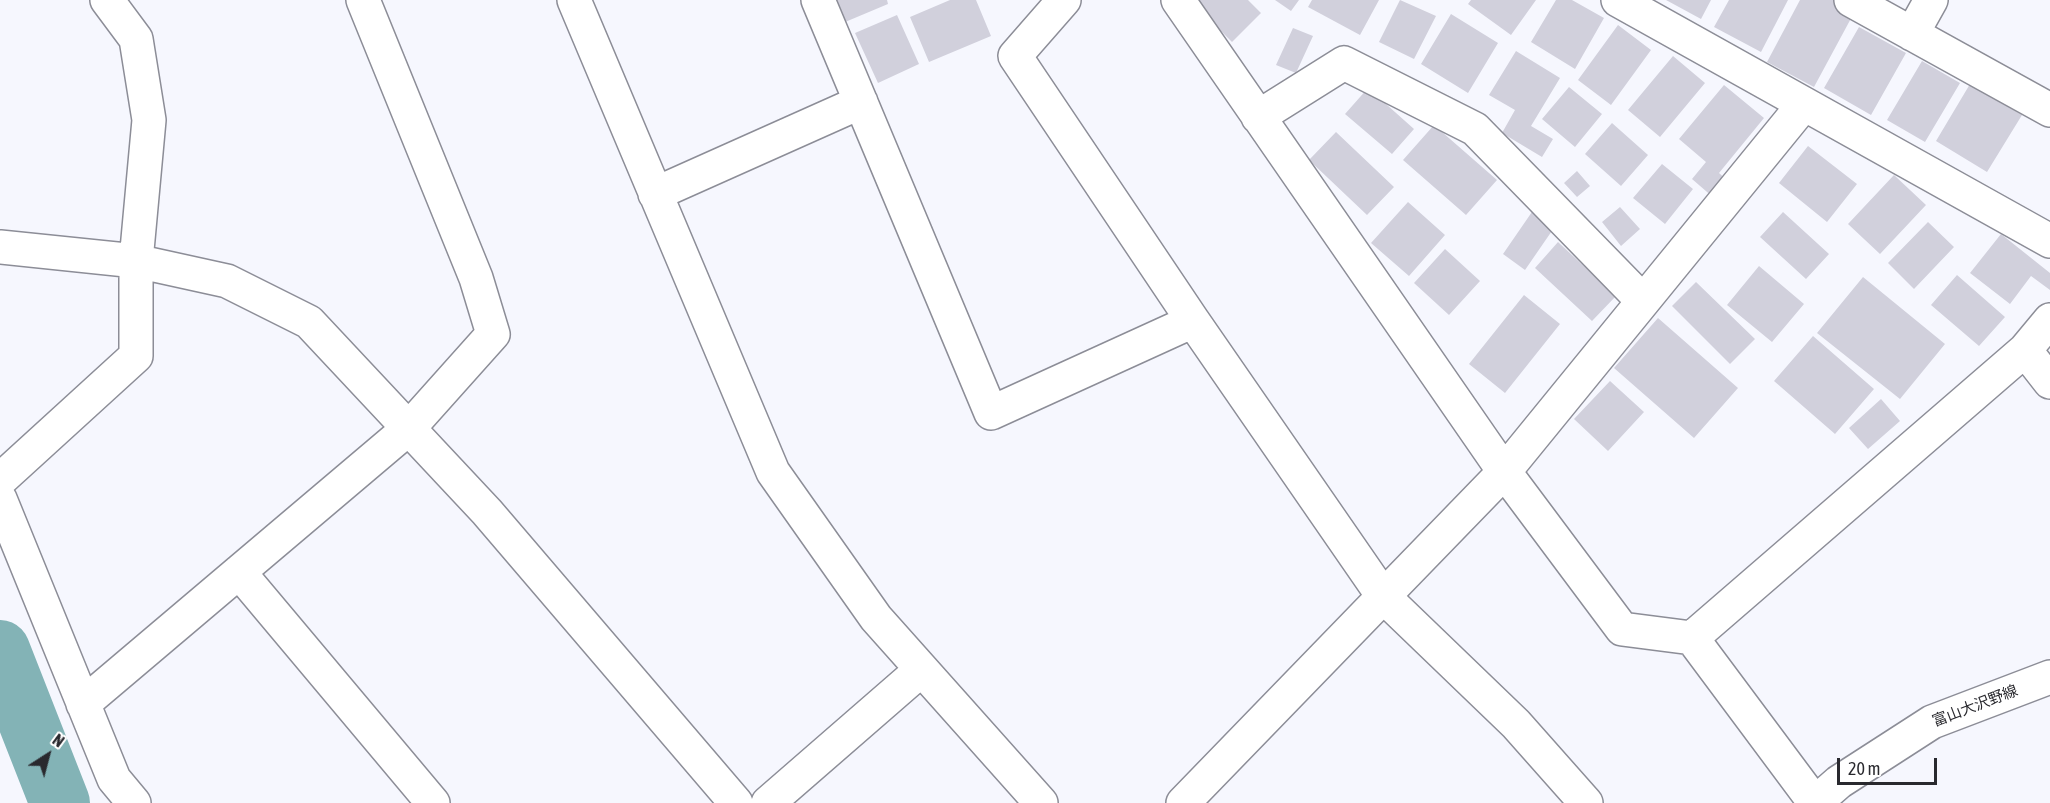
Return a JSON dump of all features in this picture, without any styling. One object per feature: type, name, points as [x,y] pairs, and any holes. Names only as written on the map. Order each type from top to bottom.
[{"type":"street","points":[[0,480],[136,356],[136,261],[149,120],[136,39],[107,0]]},
{"type":"street","points":[[83,704],[409,428],[493,334],[476,278],[363,0]]},
{"type":"street","points":[[574,0],[773,472],[876,618],[1041,803]]},
{"type":"street","points":[[818,0],[991,413],[1193,321]]},
{"type":"street","points":[[1064,0],[1015,56],[1193,321],[1383,596],[1516,723],[1586,803]]},
{"type":"street","points":[[1178,0],[1504,472],[1622,629],[1692,638],[1815,803]]},
{"type":"street","points":[[1618,0],[2050,241]]},
{"type":"street","points":[[1851,0],[2050,110]]},
{"type":"street","points":[[1912,34],[1930,0]]},
{"type":"street","points":[[1258,117],[1344,63],[1475,129],[1643,301]]},
{"type":"street","points":[[656,194],[861,102]]},
{"type":"street","points":[[1183,803],[1504,472],[1804,104]]},
{"type":"street","points":[[0,247],[136,261],[227,281],[309,322],[487,512],[736,803]]},
{"type":"street","points":[[1692,638],[2025,350],[2050,320]]},
{"type":"street","points":[[2025,350],[2050,382]]},
{"type":"street","points":[[0,499],[114,779],[134,803]]},
{"type":"street","points":[[238,572],[433,803]]},
{"type":"street","points":[[768,803],[921,670]]},
{"type":"street","name":"富山大沢野線","points":[[1815,803],[1839,782],[1932,722],[2050,678]]},
{"type":"building","points":[[827,0],[887,0],[888,4],[838,25]]},
{"type":"building","points":[[950,0],[976,0],[991,36],[929,62],[910,17]]},
{"type":"building","points":[[1198,0],[1248,0],[1261,13],[1232,42],[1194,4]]},
{"type":"building","points":[[1275,0],[1299,0],[1291,11]]},
{"type":"building","points":[[1312,0],[1379,0],[1360,35],[1308,7]]},
{"type":"building","points":[[1400,0],[1436,16],[1414,59],[1379,42]]},
{"type":"building","points":[[1471,0],[1536,0],[1511,35],[1468,4]]},
{"type":"building","points":[[1556,0],[1572,0],[1604,18],[1575,69],[1531,42]]},
{"type":"building","points":[[1666,0],[1711,0],[1701,19]]},
{"type":"building","points":[[1729,0],[1788,0],[1761,52],[1714,27]]},
{"type":"building","points":[[1800,0],[1835,0],[1855,11],[1814,87],[1767,62]]},
{"type":"building","points":[[1451,14],[1498,43],[1468,93],[1421,64]]},
{"type":"building","points":[[897,15],[919,64],[878,83],[855,33]]},
{"type":"building","points":[[1618,25],[1651,50],[1611,105],[1578,80]]},
{"type":"building","points":[[1859,27],[1906,53],[1871,115],[1824,88]]},
{"type":"building","points":[[1293,28],[1313,36],[1296,73],[1276,65]]},
{"type":"building","points":[[1516,51],[1560,78],[1531,126],[1553,139],[1542,157],[1502,133],[1515,110],[1489,95]]},
{"type":"building","points":[[1673,56],[1705,83],[1660,137],[1628,110]]},
{"type":"building","points":[[1922,61],[1960,83],[1925,142],[1887,120]]},
{"type":"building","points":[[1970,84],[2022,115],[1987,172],[1936,141]]},
{"type":"building","points":[[1724,85],[1764,118],[1719,173],[1728,181],[1714,198],[1692,179],[1706,162],[1679,139]]},
{"type":"building","points":[[1569,87],[1602,114],[1575,147],[1542,119]]},
{"type":"building","points":[[1368,88],[1414,129],[1392,154],[1345,114]]},
{"type":"building","points":[[1612,123],[1648,155],[1621,186],[1585,154]]},
{"type":"building","points":[[1434,125],[1497,180],[1466,215],[1403,160]]},
{"type":"building","points":[[1336,132],[1394,187],[1367,215],[1309,160]]},
{"type":"building","points":[[1808,146],[1857,184],[1827,222],[1779,183]]},
{"type":"building","points":[[1662,164],[1693,189],[1665,224],[1633,198]]},
{"type":"building","points":[[1577,171],[1590,186],[1577,197],[1564,183]]},
{"type":"building","points":[[1894,175],[1926,205],[1880,254],[1848,224]]},
{"type":"building","points":[[1408,202],[1445,235],[1409,276],[1371,243]]},
{"type":"building","points":[[1620,207],[1640,229],[1621,246],[1602,222]]},
{"type":"building","points":[[1534,209],[1556,225],[1525,270],[1503,254]]},
{"type":"building","points":[[1783,212],[1829,254],[1806,279],[1760,237]]},
{"type":"building","points":[[1928,222],[1954,247],[1914,289],[1888,263]]},
{"type":"building","points":[[2001,234],[2050,273],[2050,290],[2031,276],[2010,304],[1970,273]]},
{"type":"building","points":[[1558,242],[1616,296],[1592,321],[1535,268]]},
{"type":"building","points":[[1445,249],[1480,281],[1449,315],[1414,283]]},
{"type":"building","points":[[1759,266],[1804,304],[1772,342],[1727,305]]},
{"type":"building","points":[[1957,275],[2005,317],[1979,346],[1931,305]]},
{"type":"building","points":[[1863,277],[1945,344],[1900,399],[1817,333]]},
{"type":"building","points":[[1696,282],[1755,339],[1730,364],[1672,306]]},
{"type":"building","points":[[1524,295],[1560,324],[1505,393],[1469,364]]},
{"type":"building","points":[[1658,318],[1738,388],[1694,438],[1614,368]]},
{"type":"building","points":[[1813,336],[1874,389],[1835,434],[1774,381]]},
{"type":"building","points":[[1610,381],[1644,412],[1608,451],[1574,419]]},
{"type":"building","points":[[1881,399],[1900,421],[1868,449],[1849,428]]},
{"type":"waterway","points":[[0,650],[60,803]]}]
